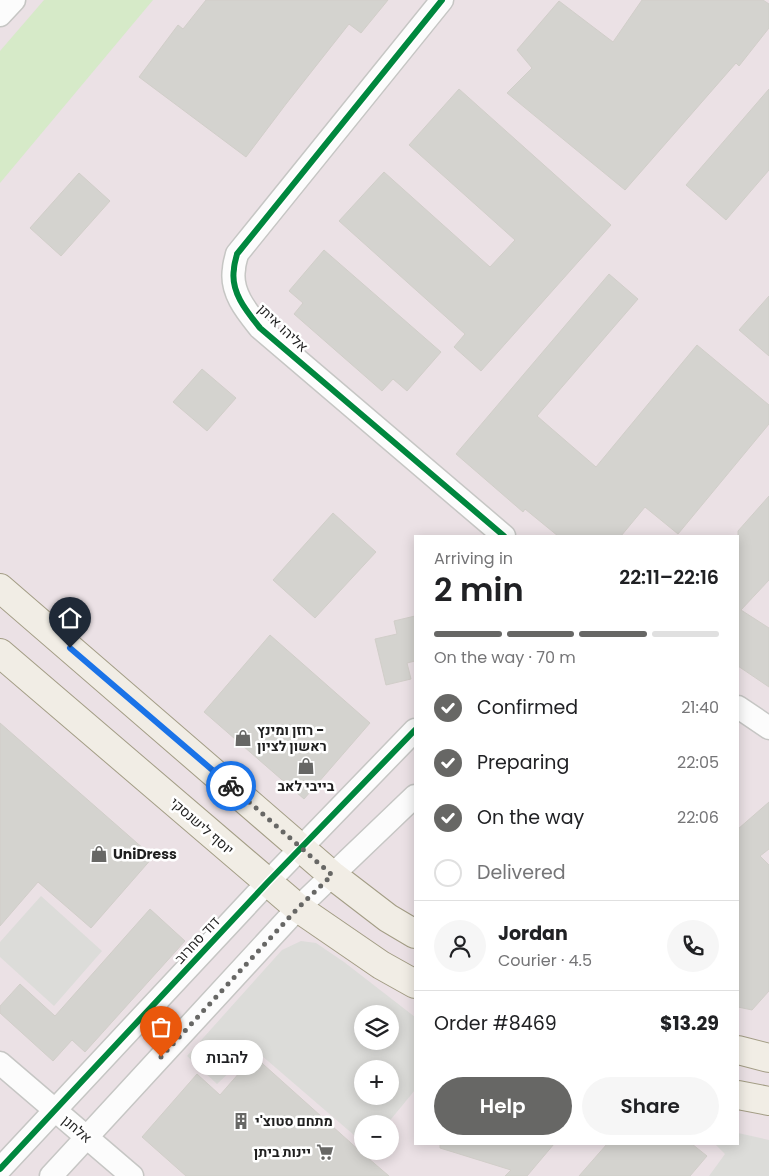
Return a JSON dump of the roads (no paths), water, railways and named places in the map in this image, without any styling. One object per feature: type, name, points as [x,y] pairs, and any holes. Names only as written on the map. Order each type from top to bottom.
[{"type":"main road","points":[[0,588],[332,875],[388,918],[414,933]]},
{"type":"main road","name":"יוסף לישנסקי","points":[[0,653],[298,908],[381,965],[414,983]]},
{"type":"main road","points":[[739,1050],[769,1058]]},
{"type":"main road","points":[[739,1095],[769,1101]]},
{"type":"street","points":[[0,15],[14,0]]},
{"type":"street","name":"אליהו איתן","points":[[442,0],[238,254],[233,271],[235,288],[244,309],[260,328],[503,535]]},
{"type":"street","points":[[739,708],[769,728]]},
{"type":"street","name":"דוד סחרוב","points":[[0,1169],[268,882],[414,731]]},
{"type":"street","points":[[52,1176],[298,908],[414,797]]},
{"type":"street","name":"אלחנן","points":[[0,1063],[132,1176]]},
{"type":"place","name":"רוזן ומינץ - ראשון לציון","points":[[243,738]]},
{"type":"place","name":"בייבי לאב","points":[[306,766]]},
{"type":"place","name":"UniDress","points":[[99,854]]},
{"type":"place","name":"להבות","points":[[161,1057]]},
{"type":"place","name":"מתחם סטוצ'י","points":[[241,1121]]},
{"type":"place","name":"יינות ביתן","points":[[325,1152]]}]
